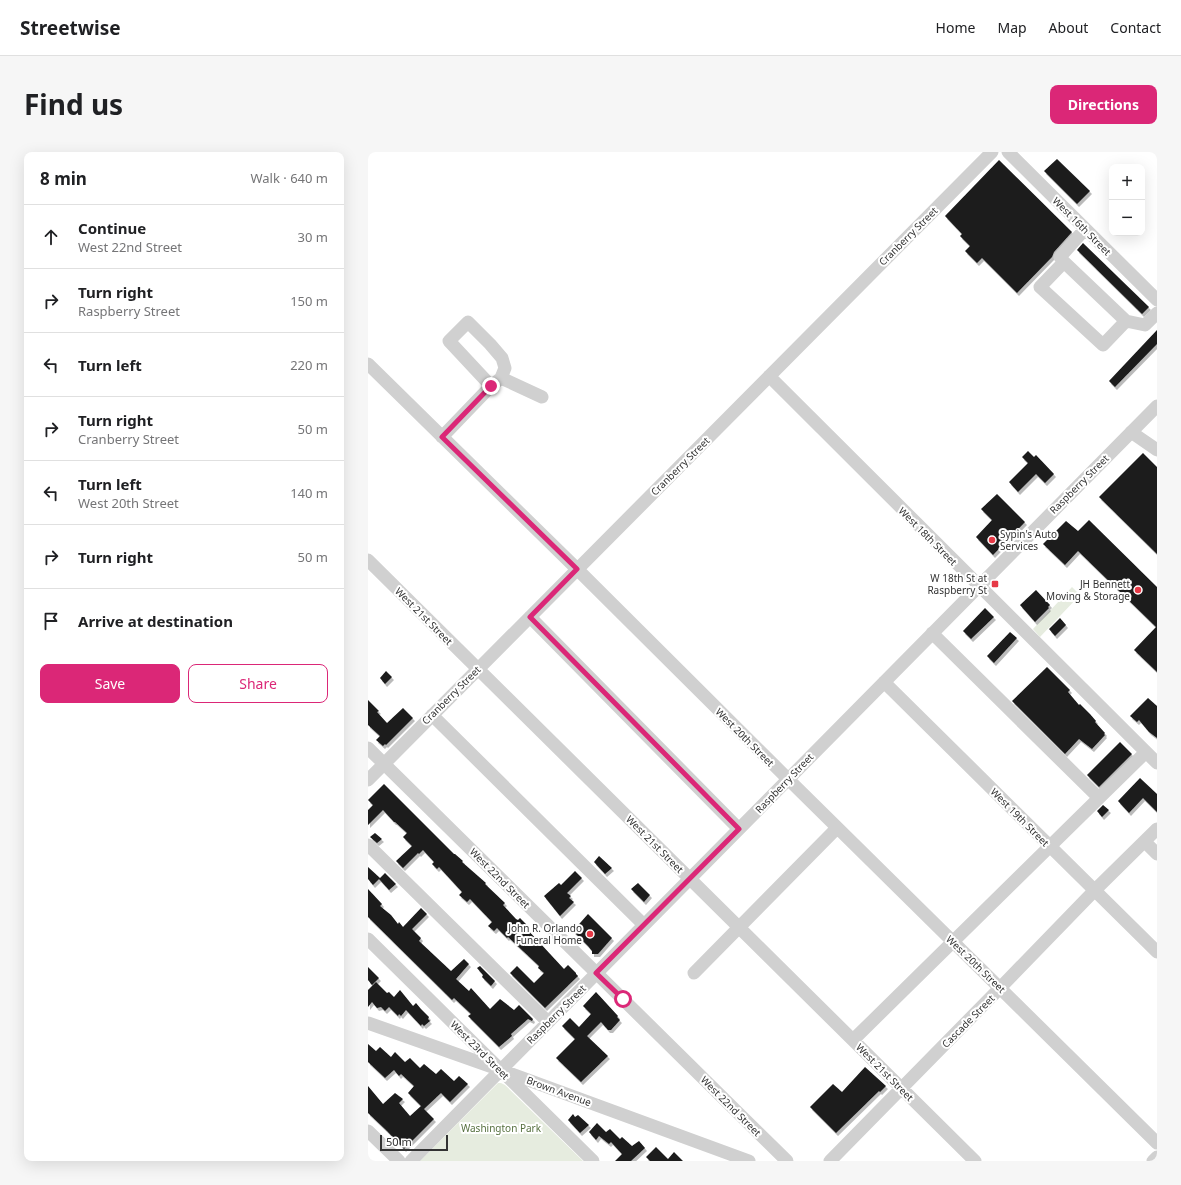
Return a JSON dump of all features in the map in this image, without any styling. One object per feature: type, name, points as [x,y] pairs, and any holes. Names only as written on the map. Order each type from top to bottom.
[{"type":"street","name":"Cranberry Street","points":[[368,780],[992,152]]},
{"type":"street","name":"West 16th Street","points":[[1008,152],[1157,300]]},
{"type":"street","points":[[1085,229],[1060,257],[1064,262],[1126,321],[1145,325],[1157,313]]},
{"type":"street","points":[[1064,262],[1040,287],[1103,346],[1126,321]]},
{"type":"street","name":"West 20th Street","points":[[368,364],[1157,1143]]},
{"type":"street","name":"West 18th Street","points":[[768,376],[1157,763]]},
{"type":"street","points":[[442,437],[496,382],[542,397]]},
{"type":"street","name":"Raspberry Street","points":[[411,1161],[1157,406]]},
{"type":"street","points":[[1131,432],[1157,450]]},
{"type":"street","name":"West 21st Street","points":[[368,560],[975,1161]]},
{"type":"street","points":[[530,617],[739,829]]},
{"type":"street","points":[[932,633],[1099,798]]},
{"type":"street","name":"West 19th Street","points":[[884,682],[1157,952]]},
{"type":"street","points":[[432,715],[644,925]]},
{"type":"street","name":"West 22nd Street","points":[[368,748],[786,1161]]},
{"type":"street","points":[[853,1040],[1146,752]]},
{"type":"street","points":[[694,973],[837,828]]},
{"type":"street","name":"Cascade Street","points":[[830,1161],[1095,890],[1157,829]]},
{"type":"street","points":[[1145,842],[1157,854]]},
{"type":"street","points":[[368,845],[548,1022]]},
{"type":"street","name":"West 23rd Street","points":[[368,938],[593,1161]]},
{"type":"street","name":"Brown Avenue","points":[[368,1023],[501,1070],[742,1160]]},
{"type":"street","points":[[368,1131],[399,1161]]},
{"type":"street","points":[[1153,1161],[1157,1157]]},
{"type":"green space","points":[[1072,587],[1080,595],[1040,637],[1033,629]]},
{"type":"green space","name":"Washington Park","points":[[498,1083],[505,1085],[583,1161],[420,1161]]},
{"type":"building","points":[[1057,159],[1090,191],[1077,204],[1044,171]]},
{"type":"building","points":[[999,160],[1072,232],[1054,252],[1052,257],[1017,293],[982,258],[977,263],[965,251],[970,246],[960,236],[962,234],[945,216]]},
{"type":"building","points":[[1083,243],[1149,307],[1142,314],[1077,250]]},
{"type":"building","points":[[1157,330],[1157,344],[1115,387],[1109,381]]},
{"type":"building","points":[[1028,451],[1034,457],[1036,455],[1054,474],[1045,483],[1036,474],[1018,492],[1009,482],[1028,463],[1022,457]]},
{"type":"building","points":[[1143,453],[1157,467],[1157,554],[1099,497]]},
{"type":"building","points":[[997,494],[1025,522],[993,555],[976,537],[992,520],[981,509]]},
{"type":"building","points":[[1089,520],[1157,587],[1157,672],[1134,650],[1156,627],[1078,551],[1065,565],[1043,544],[1066,521],[1078,531]]},
{"type":"building","points":[[1036,590],[1050,605],[1048,607],[1049,608],[1035,622],[1020,605]]},
{"type":"building","points":[[985,608],[994,617],[971,639],[963,631]]},
{"type":"building","points":[[1060,618],[1066,625],[1055,636],[1049,629]]},
{"type":"building","points":[[1010,632],[1017,638],[994,663],[987,656]]},
{"type":"building","points":[[1047,667],[1070,690],[1068,692],[1079,705],[1080,704],[1090,714],[1105,733],[1105,735],[1092,749],[1079,739],[1065,754],[1012,701]]},
{"type":"building","points":[[386,671],[392,677],[385,684],[380,678]]},
{"type":"building","points":[[1148,698],[1157,706],[1157,738],[1149,732],[1139,720],[1137,722],[1130,716]]},
{"type":"building","points":[[368,700],[379,711],[377,712],[387,723],[403,708],[413,718],[386,745],[385,744],[383,746],[376,740],[380,736],[368,725]]},
{"type":"building","points":[[1120,742],[1132,754],[1099,787],[1087,775]]},
{"type":"building","points":[[1140,778],[1157,794],[1157,812],[1143,798],[1129,813],[1118,801]]},
{"type":"building","points":[[384,784],[454,854],[463,861],[462,862],[486,883],[485,884],[505,903],[503,905],[516,919],[518,920],[520,918],[527,925],[526,928],[564,969],[568,965],[576,973],[578,976],[545,1008],[510,973],[517,966],[534,983],[544,973],[538,968],[539,966],[497,928],[494,931],[488,926],[492,922],[470,899],[467,902],[459,895],[462,892],[439,867],[437,869],[432,864],[434,862],[423,850],[403,868],[396,861],[412,846],[403,837],[407,833],[383,810],[368,825],[368,810],[373,805],[368,800]]},
{"type":"building","points":[[1103,805],[1109,810],[1102,817],[1097,811]]},
{"type":"building","points":[[375,833],[382,839],[377,843],[370,837]]},
{"type":"building","points":[[599,856],[612,868],[605,874],[594,862]]},
{"type":"building","points":[[368,867],[380,878],[373,885],[368,879]]},
{"type":"building","points":[[575,871],[582,878],[567,893],[571,896],[569,898],[574,902],[560,916],[544,896],[559,883],[561,885]]},
{"type":"building","points":[[385,873],[396,884],[389,890],[379,879]]},
{"type":"building","points":[[638,883],[650,895],[644,902],[631,889]]},
{"type":"building","points":[[368,889],[382,904],[380,906],[403,927],[421,908],[427,914],[412,929],[421,938],[419,941],[451,971],[464,959],[469,964],[456,979],[469,991],[471,988],[490,1009],[500,999],[514,1010],[519,1005],[533,1019],[532,1021],[528,1019],[499,1047],[468,1016],[471,1014],[454,998],[452,1000],[368,917]]},
{"type":"building","points":[[588,914],[612,938],[598,954],[592,954],[592,951],[588,946],[573,931]]},
{"type":"building","points":[[480,966],[495,981],[491,986],[482,977],[483,975],[477,968]]},
{"type":"building","points":[[368,967],[379,978],[372,985],[368,980]]},
{"type":"building","points":[[376,982],[387,993],[389,992],[394,997],[400,990],[413,1006],[416,1003],[429,1017],[428,1019],[430,1021],[424,1026],[422,1024],[421,1026],[406,1010],[401,1016],[399,1014],[398,1016],[389,1007],[385,1011],[381,1007],[377,1008],[372,1002],[368,1007],[368,990]]},
{"type":"building","points":[[596,992],[620,1020],[611,1030],[608,1030],[601,1022],[587,1036],[608,1056],[581,1082],[556,1058],[575,1039],[562,1026],[570,1018],[579,1027],[591,1014],[583,1006]]},
{"type":"building","points":[[368,1044],[376,1051],[380,1047],[391,1057],[395,1052],[405,1062],[410,1058],[420,1068],[424,1064],[436,1074],[441,1069],[454,1081],[459,1076],[468,1084],[450,1102],[441,1093],[424,1109],[408,1093],[414,1086],[401,1074],[399,1076],[394,1070],[385,1078],[368,1062]]},
{"type":"building","points":[[865,1067],[886,1086],[836,1133],[810,1107],[833,1084],[842,1092]]},
{"type":"building","points":[[368,1086],[383,1104],[395,1093],[403,1099],[399,1103],[410,1116],[421,1106],[434,1119],[404,1149],[368,1113]]},
{"type":"building","points":[[573,1114],[575,1117],[578,1115],[589,1125],[580,1133],[568,1120]]},
{"type":"building","points":[[597,1123],[606,1132],[610,1129],[620,1139],[622,1137],[632,1146],[639,1141],[645,1148],[631,1161],[615,1161],[622,1154],[611,1142],[609,1144],[599,1136],[596,1140],[589,1132]]},
{"type":"building","points":[[656,1147],[668,1159],[674,1152],[683,1161],[650,1161],[646,1157]]},
{"type":"place","name":"Sypin's Auto Services","points":[[992,540]]},
{"type":"place","name":"W 18th St at Raspberry St","points":[[995,584]]},
{"type":"place","name":"JH Bennett Moving & Storage","points":[[1138,590]]},
{"type":"place","name":"John R. Orlando Funeral Home","points":[[590,934]]},
{"type":"route","points":[[491,386],[442,437],[577,569],[530,617],[739,829],[596,973],[623,999]]}]
